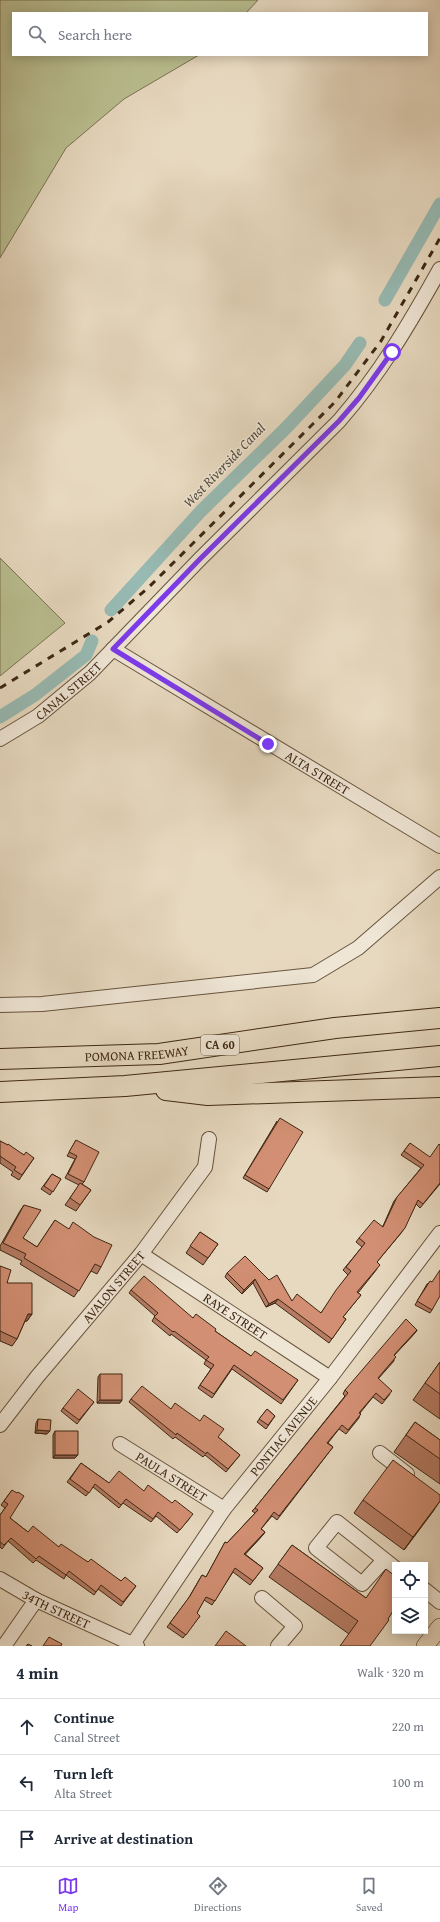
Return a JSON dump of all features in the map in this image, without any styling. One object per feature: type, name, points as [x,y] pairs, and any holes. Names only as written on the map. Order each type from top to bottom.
[{"type":"highway","points":[[335,1028],[440,1011]]},
{"type":"highway","name":"POMONA FREEWAY","points":[[0,1059],[159,1054],[335,1028],[440,1018]]},
{"type":"highway","points":[[0,1092],[125,1086],[440,1056]]},
{"type":"highway","points":[[125,1086],[208,1095],[440,1087]]},
{"type":"main road","points":[[425,1646],[440,1627]]},
{"type":"street","name":"CANAL STREET","points":[[0,739],[38,716],[66,694],[113,649],[200,559],[339,421],[359,398],[396,346],[440,269]]},
{"type":"street","name":"ALTA STREET","points":[[113,649],[440,846]]},
{"type":"street","points":[[0,1005],[42,1004],[313,975],[358,948],[440,877]]},
{"type":"street","name":"AVALON STREET","points":[[0,1425],[37,1378],[141,1254],[205,1167],[209,1139]]},
{"type":"street","name":"PONTIAC AVENUE","points":[[135,1645],[224,1509],[330,1378],[440,1233]]},
{"type":"street","name":"RAYE STREET","points":[[141,1254],[330,1378]]},
{"type":"street","name":"PAULA STREET","points":[[120,1444],[224,1509]]},
{"type":"street","points":[[380,1453],[416,1481]]},
{"type":"street","points":[[337,1522],[390,1564],[362,1584],[316,1548],[337,1522]]},
{"type":"street","name":"34TH STREET","points":[[0,1579],[36,1600],[135,1645]]},
{"type":"street","points":[[428,1592],[440,1602]]},
{"type":"street","points":[[262,1598],[295,1626],[278,1646]]},
{"type":"street","points":[[4,1646],[36,1600]]},
{"type":"green space","points":[[0,0],[258,0],[247,12],[12,12],[12,56],[197,56],[124,99],[66,148],[0,258]]},
{"type":"green space","points":[[0,558],[65,623],[0,676]]},
{"type":"building","points":[[280,1118],[303,1132],[269,1189],[245,1175]]},
{"type":"building","points":[[76,1140],[99,1152],[84,1182],[68,1174],[77,1156],[69,1152]]},
{"type":"building","points":[[0,1141],[8,1144],[24,1155],[26,1152],[34,1158],[22,1175],[14,1170],[16,1167],[0,1156]]},
{"type":"building","points":[[410,1143],[430,1157],[439,1144],[440,1145],[440,1183],[423,1204],[418,1200],[405,1228],[377,1262],[380,1265],[357,1292],[361,1295],[343,1317],[346,1319],[332,1339],[278,1299],[269,1304],[255,1279],[244,1290],[227,1273],[245,1256],[269,1280],[277,1275],[292,1301],[297,1294],[321,1313],[351,1271],[346,1267],[365,1243],[359,1238],[374,1220],[383,1227],[397,1197],[424,1165],[404,1151]]},
{"type":"building","points":[[52,1174],[61,1179],[53,1192],[44,1186]]},
{"type":"building","points":[[80,1183],[91,1190],[80,1205],[70,1198]]},
{"type":"building","points":[[24,1205],[41,1210],[23,1238],[37,1247],[55,1220],[69,1229],[73,1222],[94,1237],[112,1245],[101,1267],[95,1264],[79,1291],[24,1258],[26,1254],[3,1243]]},
{"type":"building","points":[[200,1232],[218,1244],[208,1258],[190,1246]]},
{"type":"building","points":[[0,1266],[11,1270],[7,1283],[32,1283],[32,1314],[28,1314],[17,1339],[0,1331]]},
{"type":"building","points":[[440,1270],[440,1296],[432,1310],[417,1301],[430,1281],[432,1282]]},
{"type":"building","points":[[144,1276],[193,1318],[196,1314],[216,1329],[215,1331],[251,1356],[255,1351],[298,1380],[283,1400],[234,1365],[214,1394],[200,1385],[214,1365],[206,1360],[209,1357],[154,1317],[158,1313],[131,1290]]},
{"type":"building","points":[[406,1319],[417,1330],[394,1355],[396,1357],[378,1378],[392,1391],[384,1400],[376,1393],[359,1413],[361,1414],[348,1430],[342,1425],[327,1443],[333,1447],[279,1516],[274,1512],[261,1529],[265,1532],[244,1554],[263,1568],[253,1581],[235,1568],[215,1601],[206,1597],[197,1613],[200,1616],[186,1635],[170,1623],[190,1596],[202,1575],[206,1577],[225,1542],[227,1543],[258,1510],[255,1508],[348,1393],[345,1390]]},
{"type":"building","points":[[440,1362],[440,1394],[425,1383]]},
{"type":"building","points":[[100,1374],[122,1374],[122,1400],[100,1400]]},
{"type":"building","points":[[142,1386],[171,1409],[175,1403],[200,1421],[204,1415],[224,1429],[218,1437],[240,1455],[228,1469],[207,1452],[206,1454],[177,1433],[176,1435],[131,1399]]},
{"type":"building","points":[[78,1389],[94,1402],[79,1420],[63,1408]]},
{"type":"building","points":[[267,1409],[275,1416],[268,1425],[259,1419]]},
{"type":"building","points":[[38,1419],[51,1420],[50,1431],[37,1430]]},
{"type":"building","points":[[415,1422],[440,1440],[440,1459],[406,1435]]},
{"type":"building","points":[[55,1431],[78,1431],[78,1455],[55,1455]]},
{"type":"building","points":[[393,1460],[440,1495],[440,1501],[413,1537],[363,1500]]},
{"type":"building","points":[[81,1463],[109,1483],[119,1471],[144,1491],[148,1485],[172,1503],[175,1500],[193,1514],[180,1530],[158,1512],[153,1519],[126,1499],[121,1505],[95,1484],[89,1493],[70,1479]]},
{"type":"building","points":[[12,1490],[24,1496],[10,1518],[28,1532],[33,1526],[59,1547],[61,1544],[88,1562],[91,1559],[121,1581],[125,1577],[136,1586],[123,1602],[101,1585],[96,1592],[69,1571],[66,1575],[39,1556],[36,1559],[11,1538],[4,1545],[0,1542],[0,1515],[8,1504],[4,1501]]},
{"type":"building","points":[[292,1545],[366,1598],[386,1569],[392,1574],[392,1613],[388,1619],[389,1620],[370,1646],[340,1646],[358,1621],[278,1564]]},
{"type":"building","points":[[226,1631],[246,1646],[215,1646]]},
{"type":"building","points":[[49,1637],[62,1644],[61,1646],[43,1646]]},
{"type":"waterway","name":"West Riverside Canal","points":[[385,300],[440,204]]},
{"type":"waterway","name":"West Riverside Canal","points":[[111,610],[201,511],[287,427],[345,365],[360,343]]},
{"type":"waterway","name":"West Riverside Canal","points":[[0,717],[35,695],[86,655],[92,641]]},
{"type":"railway","points":[[0,688],[108,622],[148,588],[335,402],[381,341],[440,238]]},
{"type":"route","points":[[268,744],[113,649],[200,559],[339,421],[359,398],[392,352]]}]
